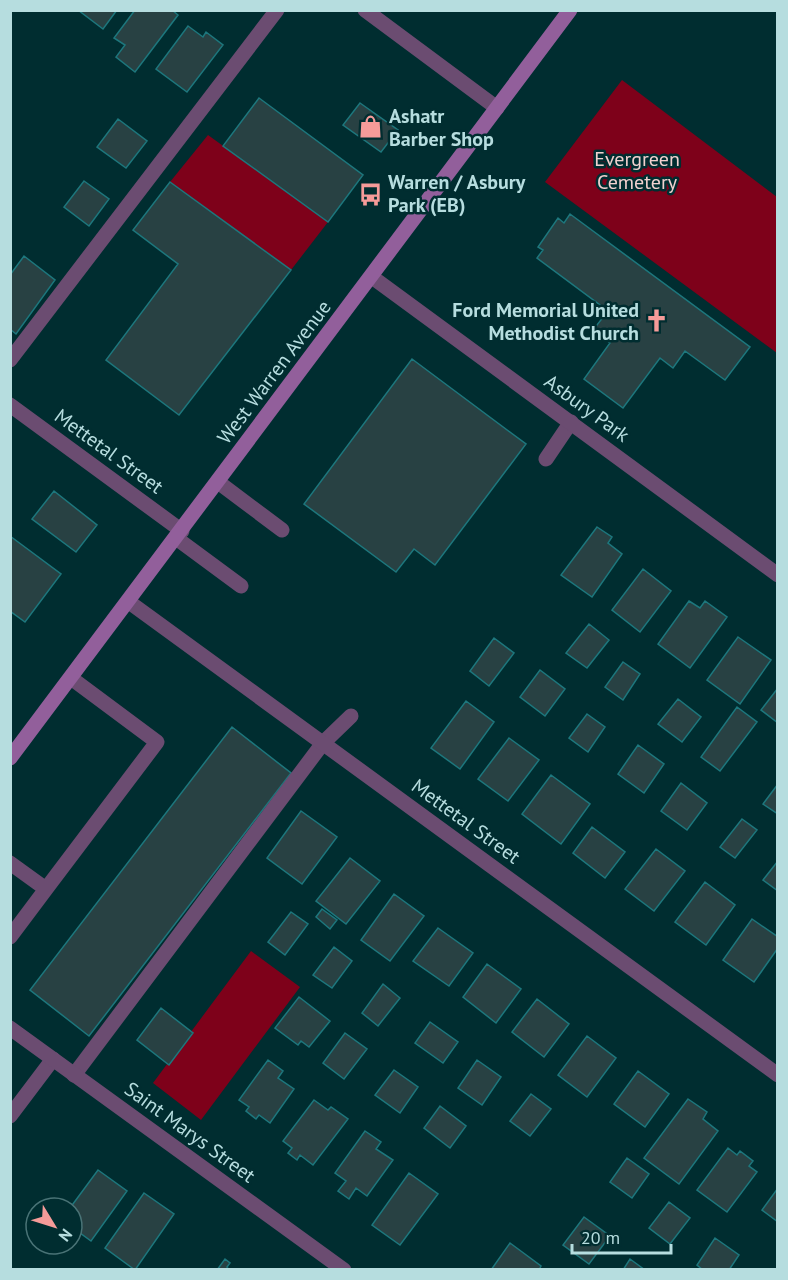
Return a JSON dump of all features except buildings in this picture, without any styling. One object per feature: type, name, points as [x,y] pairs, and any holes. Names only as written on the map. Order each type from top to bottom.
[{"type":"main road","name":"West Warren Avenue","points":[[10,758],[570,10]]},
{"type":"street","points":[[10,360],[277,10]]},
{"type":"street","points":[[365,10],[497,108]]},
{"type":"street","name":"Asbury Park","points":[[372,277],[777,575]]},
{"type":"street","name":"Mettetal Street","points":[[10,405],[179,534],[241,586]]},
{"type":"street","points":[[546,459],[571,422]]},
{"type":"street","points":[[218,482],[282,530]]},
{"type":"street","name":"Mettetal Street","points":[[129,602],[777,1074]]},
{"type":"street","points":[[10,937],[157,742],[71,678]]},
{"type":"street","points":[[74,1075],[323,743],[351,716]]},
{"type":"street","points":[[10,863],[46,889]]},
{"type":"street","name":"Saint Marys Street","points":[[10,1028],[344,1269]]},
{"type":"street","points":[[10,1116],[53,1059]]},
{"type":"green space","name":"Evergreen Cemetery","points":[[622,80],[777,197],[777,353],[545,182]]},
{"type":"green space","points":[[208,135],[328,222],[291,270],[170,182]]},
{"type":"green space","points":[[251,951],[300,987],[201,1120],[153,1083]]},
{"type":"place","name":"Ashatr Barber Shop","points":[[371,127]]},
{"type":"place","name":"Warren / Asbury Park (EB)","points":[[370,194]]},
{"type":"place","name":"Ford Memorial United Methodist Church","points":[[657,321]]}]
